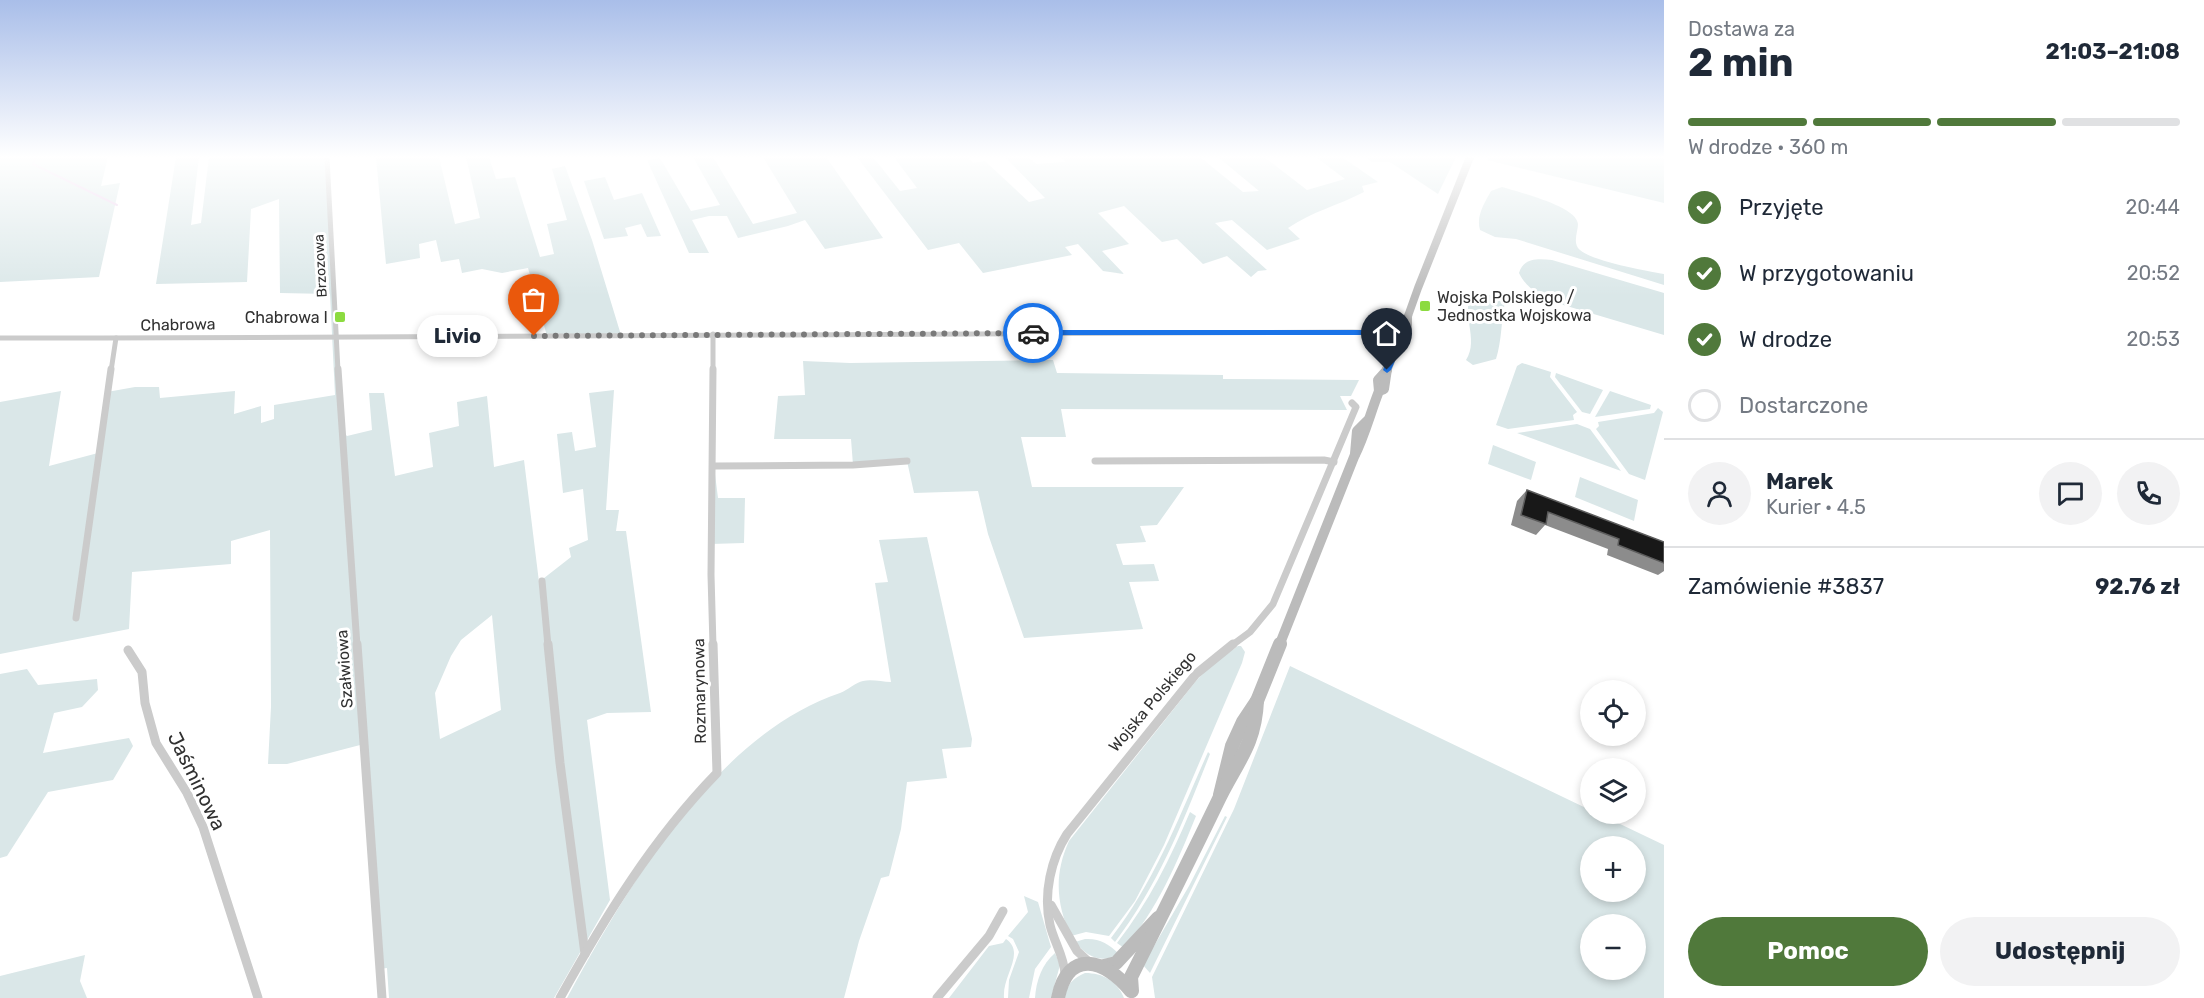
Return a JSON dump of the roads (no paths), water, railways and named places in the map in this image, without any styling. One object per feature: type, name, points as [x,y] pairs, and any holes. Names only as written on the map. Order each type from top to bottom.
[{"type":"main road","points":[[1133,995],[1131,977],[1189,864],[1220,795],[1241,763],[1254,735],[1257,701],[1354,457],[1367,431],[1367,421],[1379,391],[1384,389],[1387,370],[1399,340],[1405,336],[1408,316],[1452,204]]},
{"type":"main road","points":[[1058,998],[1065,977],[1074,968],[1116,963],[1161,915]]},
{"type":"main road","points":[[1098,965],[1119,975],[1133,995]]},
{"type":"street","name":"Brzozowa","points":[[329,204],[336,339]]},
{"type":"street","name":"Chabrowa","points":[[0,338],[336,339],[713,334],[1372,332],[1399,340]]},
{"type":"street","name":"Rozmarynowa","points":[[560,998],[633,876],[670,826],[717,773],[711,575],[714,466],[713,334]]},
{"type":"street","points":[[76,618],[116,338]]},
{"type":"street","name":"Szałwiowa","points":[[336,339],[382,998]]},
{"type":"street","name":"Wojska Polskiego","points":[[1065,977],[1064,960],[1050,924],[1049,882],[1052,861],[1067,834],[1196,674],[1212,658],[1250,632],[1273,604],[1356,407],[1352,403]]},
{"type":"street","points":[[1095,461],[1324,460],[1334,462]]},
{"type":"street","points":[[714,466],[853,465],[907,461]]},
{"type":"street","points":[[542,580],[560,763],[585,954]]},
{"type":"street","name":"Jaśminowa","points":[[129,650],[132,659],[142,672],[145,703],[156,743],[187,793],[203,827],[258,998]]},
{"type":"street","name":"Wojska Polskiego","points":[[1050,903],[1077,951],[1098,965]]},
{"type":"street","points":[[937,998],[989,936],[1003,911]]},
{"type":"place","name":"Wojska Polskiego / Jednostka Wojskowa","points":[[1425,306]]},
{"type":"place","name":"Chabrowa I","points":[[340,317]]},
{"type":"place","name":"Livio","points":[[534,336]]}]
